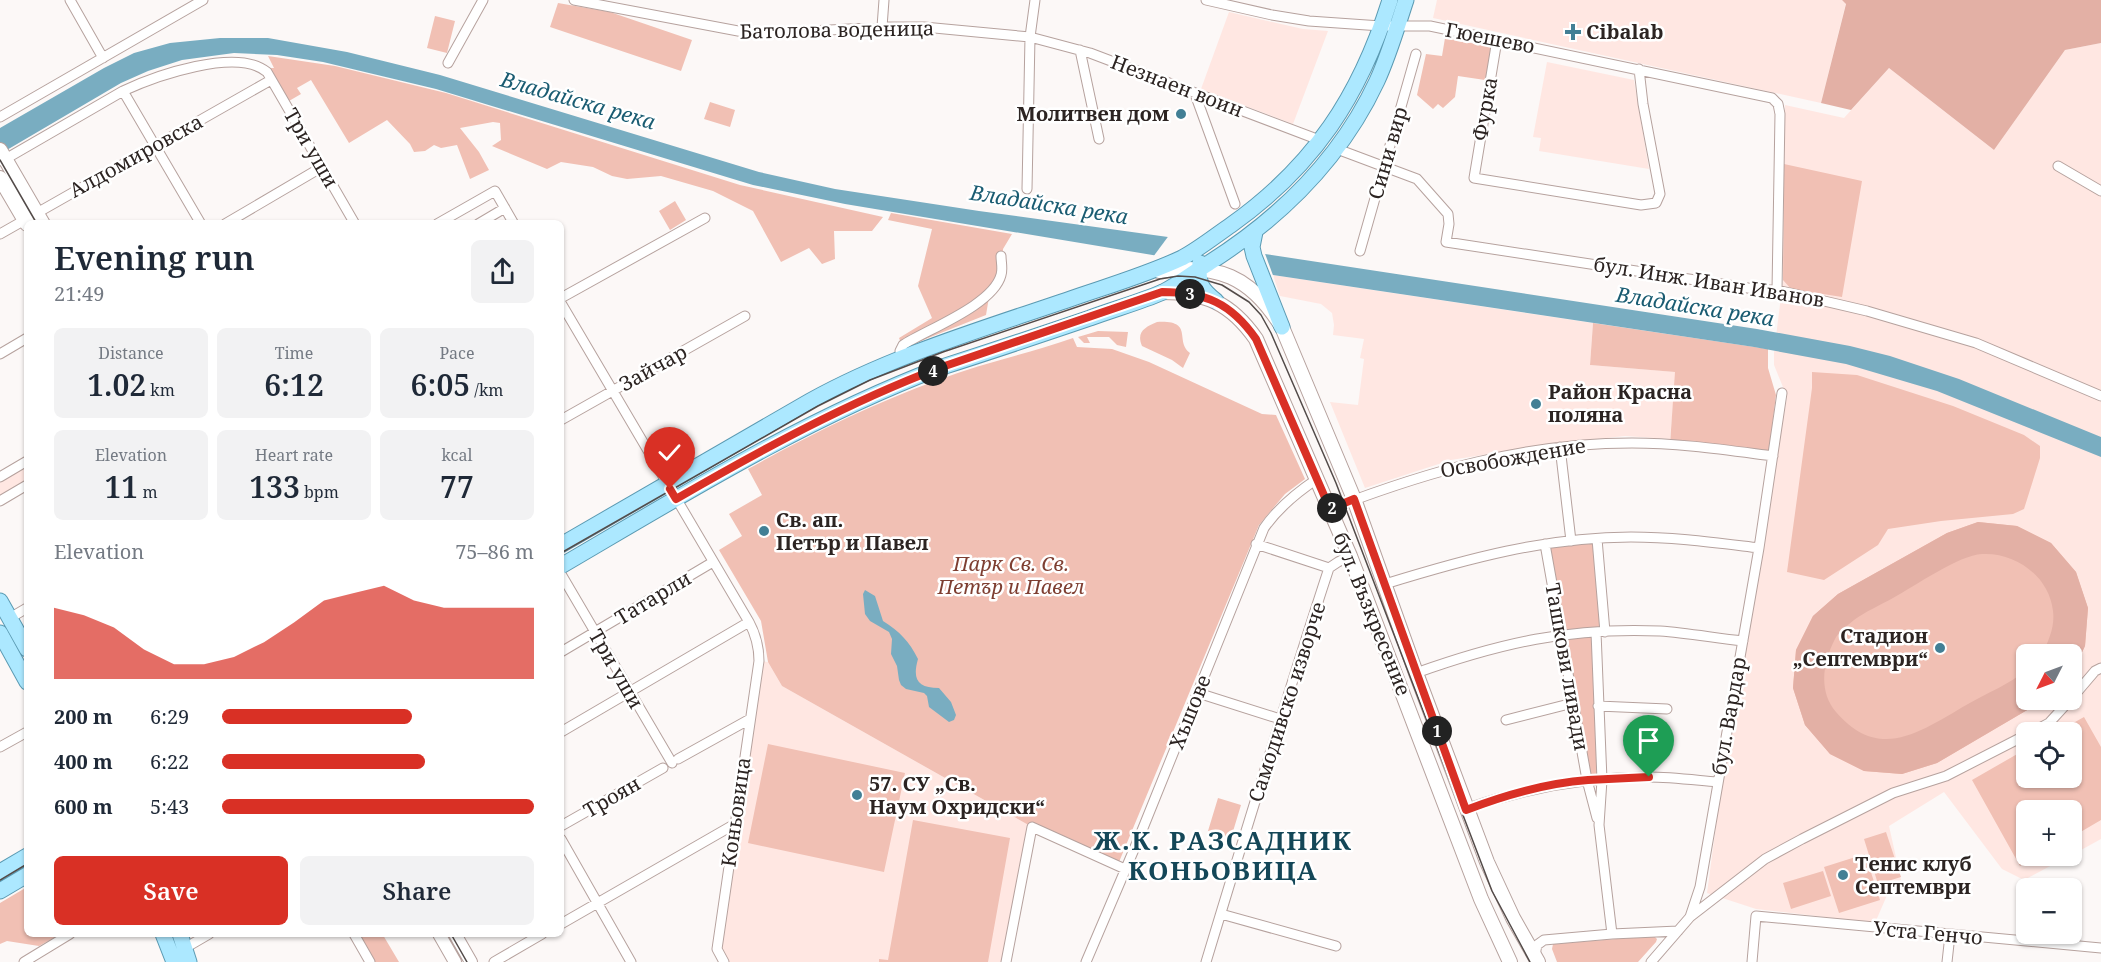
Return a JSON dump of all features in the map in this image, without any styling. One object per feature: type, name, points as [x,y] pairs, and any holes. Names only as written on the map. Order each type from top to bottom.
[{"type":"main road","points":[[564,543],[810,401],[848,376],[1148,272],[1184,257],[1255,207],[1286,180],[1322,141],[1355,88],[1390,0]]},
{"type":"main road","points":[[564,564],[811,424],[908,380],[1162,292],[1200,269],[1255,232],[1302,189],[1337,149],[1374,88],[1406,0]]},
{"type":"main road","points":[[2,157],[40,218]]},
{"type":"main road","points":[[0,178],[25,220]]},
{"type":"main road","points":[[1216,301],[1209,295],[1198,278],[1207,250],[1222,231]]},
{"type":"main road","points":[[1255,232],[1252,247],[1254,256],[1282,327]]},
{"type":"main road","name":"бул. Възкресение","points":[[1148,272],[1179,268],[1216,270],[1242,282],[1266,305],[1282,327],[1354,499],[1466,810],[1500,892],[1537,960]]},
{"type":"main road","name":"бул. Възкресение","points":[[1162,292],[1186,294],[1216,301],[1238,316],[1256,339],[1350,556],[1481,899],[1510,962]]},
{"type":"main road","points":[[0,601],[24,644]]},
{"type":"main road","points":[[0,633],[24,677]]},
{"type":"main road","points":[[0,872],[24,858]]},
{"type":"main road","points":[[0,891],[24,877]]},
{"type":"main road","points":[[165,937],[178,954]]},
{"type":"street","points":[[70,0],[103,58]]},
{"type":"street","points":[[0,117],[203,0]]},
{"type":"street","points":[[448,63],[483,0]]},
{"type":"street","name":"Батолова воденица","points":[[574,0],[754,34],[924,27],[1030,37]]},
{"type":"street","points":[[882,27],[884,0]]},
{"type":"street","points":[[1027,189],[1030,37],[1035,0]]},
{"type":"street","name":"Гюешево","points":[[1206,0],[1249,5],[1308,21],[1381,26],[1422,25],[1772,98],[1778,105],[1780,114],[1777,290]]},
{"type":"street","name":"Незнаен воин","points":[[1030,37],[1080,50],[1322,141]]},
{"type":"street","name":"Фурка","points":[[1497,40],[1474,178],[1653,205],[1660,194],[1643,104],[1639,69]]},
{"type":"street","points":[[1080,50],[1099,139]]},
{"type":"street","name":"Сини вир","points":[[1360,251],[1416,54]]},
{"type":"street","points":[[2,157],[123,91],[174,72],[213,64],[253,64],[269,76]]},
{"type":"street","name":"Алдомировска","points":[[40,218],[269,76]]},
{"type":"street","name":"Три уши","points":[[269,76],[353,220]]},
{"type":"street","points":[[123,91],[199,220]]},
{"type":"street","points":[[1195,94],[1235,204]]},
{"type":"street","points":[[1337,149],[1384,165]]},
{"type":"street","name":"бул. Инж. Иван Иванов","points":[[1384,165],[1417,179],[1446,210],[1449,219],[1446,242],[1761,290],[1777,290],[1867,310],[1976,344],[2101,396]]},
{"type":"street","points":[[2058,166],[2101,191]]},
{"type":"street","points":[[232,220],[322,167]]},
{"type":"street","points":[[444,220],[495,191],[512,220]]},
{"type":"street","points":[[485,220],[505,208]]},
{"type":"street","points":[[564,298],[705,218]]},
{"type":"street","name":"Алдомировска","points":[[0,234],[24,223]]},
{"type":"street","points":[[902,358],[900,351],[903,345],[977,303],[991,291],[1002,272],[1000,256]]},
{"type":"street","name":"Коньовица","points":[[564,305],[756,635],[759,661],[717,949],[724,962]]},
{"type":"street","name":"Зайчар","points":[[564,418],[746,316]]},
{"type":"street","points":[[0,354],[24,340]]},
{"type":"street","name":"бул. Вардар","points":[[1651,962],[1690,917],[1700,886],[1759,548],[1782,393]]},
{"type":"street","name":"Освобождение","points":[[1330,509],[1435,471],[1493,458],[1560,447],[1623,443],[1670,444],[1773,456]]},
{"type":"street","points":[[1560,447],[1571,541]]},
{"type":"street","points":[[0,477],[24,463]]},
{"type":"street","name":"Хъшове","points":[[1086,962],[1198,693],[1256,544],[1264,528],[1277,511],[1300,490],[1317,479]]},
{"type":"street","points":[[0,501],[24,487]]},
{"type":"street","points":[[1385,584],[1463,560],[1571,541],[1633,537],[1674,538],[1759,548]]},
{"type":"street","name":"Ташкови ливади","points":[[1596,539],[1601,632],[1598,706],[1602,780],[1599,825]]},
{"type":"street","points":[[1256,544],[1329,568],[1350,556]]},
{"type":"street","name":"Ташкови ливади","points":[[1545,544],[1587,780],[1599,825],[1612,934]]},
{"type":"street","name":"Татарли","points":[[564,650],[713,562]]},
{"type":"street","name":"Самодивско изворче","points":[[1206,962],[1329,568]]},
{"type":"street","name":"Три уши","points":[[564,579],[671,763]]},
{"type":"street","points":[[10,618],[24,610]]},
{"type":"street","points":[[564,730],[749,622]]},
{"type":"street","points":[[1416,673],[1466,655],[1520,641],[1561,634],[1660,631],[1743,641]]},
{"type":"street","points":[[2082,686],[2095,671],[2101,668]]},
{"type":"street","points":[[1198,693],[1280,719]]},
{"type":"street","points":[[1506,720],[1573,703]]},
{"type":"street","points":[[1598,706],[1667,710]]},
{"type":"street","points":[[2050,722],[2061,710]]},
{"type":"street","name":"Троян","points":[[564,824],[750,718]]},
{"type":"street","points":[[0,747],[24,734]]},
{"type":"street","points":[[1690,917],[1756,866],[1802,839],[1893,793],[1947,776],[2016,740]]},
{"type":"street","points":[[1466,810],[1501,797],[1587,780],[1649,777],[1717,782]]},
{"type":"street","points":[[564,922],[735,824]]},
{"type":"street","points":[[1006,962],[1032,827],[1125,869]]},
{"type":"street","points":[[564,844],[631,962]]},
{"type":"street","points":[[1221,914],[1336,946]]},
{"type":"street","name":"Уста Генчо","points":[[1752,962],[1756,916],[2101,948]]},
{"type":"street","points":[[1537,960],[1535,949],[1544,939],[1678,931]]},
{"type":"street","points":[[1947,962],[1950,935]]},
{"type":"street","points":[[24,962],[65,937]]},
{"type":"street","points":[[178,954],[204,937]]},
{"type":"street","points":[[356,937],[370,962]]},
{"type":"street","points":[[441,937],[455,962]]},
{"type":"street","points":[[457,937],[471,962]]},
{"type":"street","points":[[494,962],[537,937]]},
{"type":"shaded area","points":[[1437,0],[1842,0],[1846,3],[1821,103],[1433,18]]},
{"type":"shaded area","points":[[1842,0],[2101,0],[2101,43],[2065,50],[1994,150],[1889,68],[1851,110],[1821,103],[1846,4]]},
{"type":"shaded area","points":[[1229,12],[1303,29],[1328,31],[1293,124],[1201,89]]},
{"type":"shaded area","points":[[2101,43],[2101,839],[2082,849],[2082,800],[2016,800],[2016,866],[2050,866],[2028,878],[2020,878],[2002,869],[1944,792],[1889,826],[1901,880],[1891,886],[1875,923],[1756,909],[1707,893],[1722,781],[1787,397],[1774,365],[1783,280],[1785,105],[1844,118],[1889,68],[1994,150],[2065,50]]},
{"type":"shaded area","points":[[1547,62],[1634,80],[1649,169],[1539,151],[1541,138],[1533,137]]},
{"type":"shaded area","points":[[1273,275],[1593,323],[1590,365],[1676,372],[1670,439],[1625,436],[1560,443],[1451,460],[1365,488],[1330,402],[1358,405],[1364,359],[1360,358],[1364,339],[1333,335],[1332,313],[1321,304],[1280,296]]},
{"type":"shaded area","points":[[24,463],[24,487],[0,501],[0,477]]},
{"type":"shaded area","points":[[1978,522],[2017,526],[2051,543],[2076,572],[2088,608],[2085,646],[2082,652],[2082,644],[2047,644],[2051,633],[2053,611],[2045,587],[2037,577],[2018,562],[1994,554],[1982,554],[1961,560],[1868,611],[1836,636],[1825,667],[1825,686],[1830,704],[1852,727],[1869,736],[1885,739],[1901,737],[1934,724],[2016,678],[2016,710],[2027,710],[1937,763],[1902,774],[1864,771],[1830,754],[1805,725],[1793,688],[1796,650],[1813,616],[1838,594],[1947,533]]},
{"type":"shaded area","name":"57. СУ „Св. Наум Охридски“","points":[[759,661],[768,662],[782,686],[1032,827],[1006,962],[724,962],[717,949]]},
{"type":"green space","points":[[558,3],[610,12],[692,40],[681,71],[550,27]]},
{"type":"green space","points":[[435,16],[455,21],[447,53],[427,48]]},
{"type":"green space","points":[[1445,38],[1492,47],[1485,80],[1458,76],[1455,97],[1443,108],[1438,104],[1433,109],[1417,95],[1426,54],[1442,56]]},
{"type":"green space","points":[[268,56],[335,66],[446,93],[740,185],[883,217],[872,231],[834,231],[835,259],[822,264],[809,248],[781,262],[753,211],[713,191],[661,176],[627,179],[612,176],[593,167],[561,162],[547,169],[492,146],[501,140],[500,123],[493,122],[460,128],[479,152],[489,170],[470,179],[457,145],[441,148],[434,145],[425,151],[414,152],[410,144],[387,120],[349,143],[311,80],[297,88],[301,94],[289,101],[270,68],[274,68]]},
{"type":"green space","points":[[710,102],[735,110],[730,127],[704,119]]},
{"type":"green space","points":[[1784,164],[1862,181],[1842,297],[1791,289],[1783,280]]},
{"type":"green space","points":[[675,201],[686,220],[670,230],[659,211]]},
{"type":"green space","points":[[891,213],[1012,234],[1003,249],[1003,280],[989,297],[986,315],[903,348],[899,338],[932,318],[918,286],[932,229],[888,220]]},
{"type":"green space","points":[[1157,322],[1169,322],[1180,328],[1183,343],[1190,353],[1183,368],[1172,360],[1142,346],[1141,334]]},
{"type":"green space","points":[[1593,323],[1768,349],[1768,368],[1776,395],[1769,452],[1670,444],[1675,372],[1590,365]]},
{"type":"green space","points":[[1098,331],[1128,332],[1126,347],[1117,345],[1109,337],[1087,337],[1090,343],[1084,343],[1078,337]]},
{"type":"green space","name":"Парк Св. Св. Петър и Павел","points":[[1073,338],[1077,347],[1112,349],[1149,362],[1262,414],[1276,415],[1305,479],[1285,494],[1259,525],[1119,862],[1032,827],[782,686],[768,662],[761,621],[719,550],[742,536],[729,514],[762,495],[748,469],[841,421],[913,389]]},
{"type":"green space","points":[[1812,372],[1857,375],[1953,406],[2024,435],[2040,446],[2040,458],[2024,509],[2013,514],[1888,529],[1878,545],[1824,580],[1787,572],[1812,388]]},
{"type":"green space","name":"Стадион „Септември“","points":[[1978,522],[2017,526],[2051,543],[2076,572],[2088,608],[2085,646],[2082,652],[2082,644],[2016,644],[2016,710],[2027,710],[1937,763],[1902,774],[1864,771],[1830,754],[1805,725],[1793,688],[1796,650],[1813,616],[1838,594],[1947,533]]},
{"type":"green space","points":[[1597,539],[1605,632],[1595,633],[1601,778],[1588,778],[1545,544]]},
{"type":"green space","points":[[2084,717],[2101,747],[2101,820],[2082,831],[2082,800],[2016,800],[2016,859],[1972,780],[2016,755],[2016,788],[2082,788],[2082,722],[2075,722]]},
{"type":"green space","points":[[768,744],[905,773],[884,872],[748,843]]},
{"type":"green space","points":[[1218,798],[1241,805],[1231,838],[1208,831]]},
{"type":"green space","points":[[913,820],[1010,838],[988,962],[879,962],[879,959],[888,960]]},
{"type":"green space","points":[[1886,832],[1901,877],[1878,884],[1864,839]]},
{"type":"green space","points":[[1865,854],[1880,900],[1839,913],[1824,867]]},
{"type":"green space","points":[[1823,871],[1831,896],[1791,909],[1783,883]]},
{"type":"green space","points":[[24,889],[24,937],[55,937],[39,946],[7,941],[0,944],[0,903]]},
{"type":"green space","points":[[1654,936],[1657,939],[1656,942],[1638,962],[1557,962],[1552,949],[1553,944]]},
{"type":"green space","points":[[359,937],[384,937],[399,962],[374,962]]},
{"type":"water","points":[[220,38],[268,38],[347,52],[440,75],[759,172],[835,189],[1168,237],[1265,254],[1757,329],[1850,346],[1890,356],[1959,379],[2101,437],[2101,457],[1937,391],[1846,364],[1754,347],[1273,275],[845,204],[753,185],[436,89],[323,62],[277,55],[234,53],[182,60],[148,71],[121,83],[0,154],[0,128],[104,68],[134,53],[170,43]]},
{"type":"water","points":[[865,590],[875,596],[883,621],[903,637],[915,653],[918,659],[916,677],[918,681],[932,688],[939,688],[951,702],[956,715],[954,720],[949,722],[929,707],[927,696],[924,693],[906,689],[901,685],[897,666],[891,654],[892,639],[889,632],[870,621],[865,614],[863,594]]},
{"type":"pier","points":[[1170,234],[1264,251],[1274,278],[1153,257]]},
{"type":"tram line","points":[[0,160],[35,220]]},
{"type":"tram line","points":[[564,551],[818,406],[870,380],[943,352],[1160,279],[1178,276],[1195,277],[1222,285],[1249,302],[1261,315],[1271,333],[1336,483],[1492,891],[1530,962]]},
{"type":"tram line","points":[[0,880],[24,866]]},
{"type":"tram line","points":[[453,937],[467,962]]},
{"type":"place","name":"Cibalab","points":[[1573,32]]},
{"type":"place","name":"Молитвен дом","points":[[1181,114]]},
{"type":"place","name":"Район Красна поляна","points":[[1536,404]]},
{"type":"place","name":"Св. ап. Петър и Павел","points":[[764,531]]},
{"type":"place","name":"Стадион „Септември“","points":[[1940,648]]},
{"type":"place","name":"57. СУ „Св. Наум Охридски“","points":[[857,795]]},
{"type":"place","name":"Тенис клуб Септември","points":[[1843,875]]},
{"type":"district","name":"Ж.К. РАЗСАДНИК КОНЬОВИЦА","points":[[1223,856]]},
{"type":"route","points":[[670,489],[676,499],[811,424],[939,368],[1162,292],[1176,292],[1216,301],[1238,316],[1256,339],[1330,509],[1354,499],[1466,810],[1501,797],[1538,788],[1587,780],[1649,777]]},
{"type":"water label","name":"Владайска река","points":[[578,101]]},
{"type":"water label","name":"Владайска река","points":[[1049,205]]},
{"type":"water label","name":"Владайска река","points":[[1695,307]]}]
